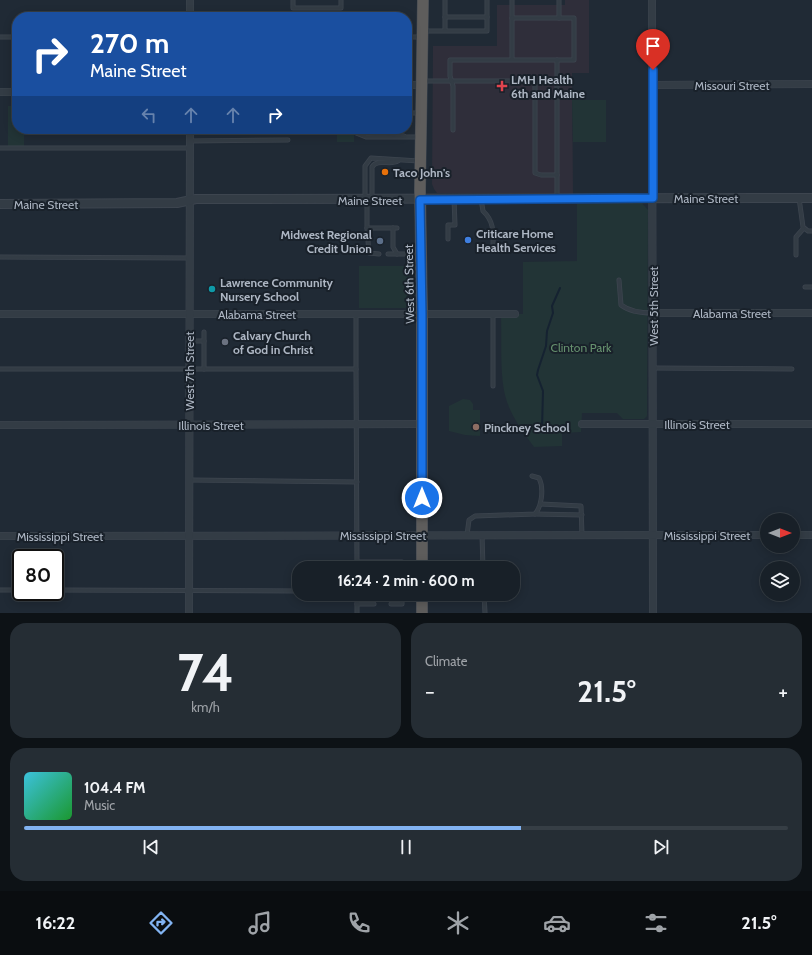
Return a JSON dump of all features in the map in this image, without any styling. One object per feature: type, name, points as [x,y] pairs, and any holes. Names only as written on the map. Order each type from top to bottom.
[{"type":"highway","name":"West 6th Street","points":[[422,561],[422,314],[420,161],[423,0]]},
{"type":"highway","points":[[422,601],[422,613]]},
{"type":"street","points":[[190,0],[190,12]]},
{"type":"street","name":"West 5th Street","points":[[652,0],[653,613]]},
{"type":"street","points":[[412,84],[422,83]]},
{"type":"street","name":"Missouri Street","points":[[653,85],[812,84]]},
{"type":"street","points":[[0,92],[12,92]]},
{"type":"street","name":"West 7th Street","points":[[189,613],[190,134]]},
{"type":"street","name":"Maine Street","points":[[0,204],[183,203],[196,199],[420,200],[812,198]]},
{"type":"street","name":"Alabama Street","points":[[653,313],[812,313]]},
{"type":"street","name":"Alabama Street","points":[[0,314],[515,314]]},
{"type":"street","name":"Illinois Street","points":[[0,425],[422,424]]},
{"type":"street","name":"Illinois Street","points":[[582,424],[812,424]]},
{"type":"street","name":"Mississippi Street","points":[[0,536],[760,535]]},
{"type":"street","points":[[800,535],[812,535]]},
{"type":"lane","points":[[292,0],[292,8],[341,8],[341,0]]},
{"type":"lane","points":[[445,0],[445,31]]},
{"type":"lane","points":[[412,36],[445,31],[487,31],[487,0]]},
{"type":"lane","points":[[512,0],[512,60]]},
{"type":"lane","points":[[559,0],[559,18]]},
{"type":"lane","points":[[445,17],[487,17]]},
{"type":"lane","points":[[453,130],[450,60],[574,60],[574,18],[512,18]]},
{"type":"lane","points":[[0,37],[12,37]]},
{"type":"lane","points":[[557,60],[557,199]]},
{"type":"lane","points":[[422,83],[452,81],[557,81]]},
{"type":"lane","points":[[535,81],[535,173],[557,176]]},
{"type":"lane","points":[[412,113],[421,113]]},
{"type":"lane","points":[[358,134],[366,137],[421,137]]},
{"type":"lane","points":[[398,134],[406,137]]},
{"type":"lane","points":[[0,148],[190,144],[288,140]]},
{"type":"lane","points":[[368,200],[365,166],[367,161],[371,158],[396,158],[398,161]]},
{"type":"lane","points":[[379,254],[368,253],[368,200],[372,167],[376,163],[420,161]]},
{"type":"lane","points":[[796,255],[796,237],[803,229],[799,198]]},
{"type":"lane","points":[[448,240],[448,225],[455,225],[454,199]]},
{"type":"lane","points":[[481,199],[483,211],[493,225],[494,250]]},
{"type":"lane","points":[[367,228],[395,228],[392,247],[397,254]]},
{"type":"lane","points":[[803,229],[812,231]]},
{"type":"lane","points":[[388,254],[421,254]]},
{"type":"lane","points":[[0,257],[189,258]]},
{"type":"lane","points":[[619,280],[621,305],[625,308],[641,313],[653,313]]},
{"type":"lane","points":[[805,287],[812,287]]},
{"type":"lane","points":[[356,314],[357,561]]},
{"type":"lane","points":[[493,314],[493,386]]},
{"type":"lane","points":[[204,332],[204,369]]},
{"type":"lane","points":[[189,341],[204,341]]},
{"type":"lane","points":[[653,368],[792,369]]},
{"type":"lane","points":[[0,369],[356,369]]},
{"type":"lane","points":[[532,476],[539,478],[541,482],[541,504],[536,514]]},
{"type":"lane","points":[[189,480],[356,482]]},
{"type":"lane","points":[[541,504],[578,504],[581,506],[582,535]]},
{"type":"lane","points":[[467,535],[469,520],[475,516],[532,516],[536,514],[582,515]]},
{"type":"lane","points":[[482,535],[483,561]]},
{"type":"lane","points":[[0,590],[12,590]]},
{"type":"lane","points":[[64,590],[292,591]]},
{"type":"lane","points":[[391,604],[402,604],[402,601]]},
{"type":"lane","points":[[484,601],[485,613]]},
{"type":"lane","points":[[357,613],[357,604],[374,604]]},
{"type":"shaded area","name":"LMH Health 6th and Maine","points":[[565,0],[589,0],[589,73],[572,73],[573,194],[437,193],[432,184],[433,46],[497,46],[497,5],[565,5]]},
{"type":"green space","points":[[572,100],[606,100],[606,142],[573,142]]},
{"type":"green space","points":[[8,106],[12,106],[12,134],[24,134],[24,146],[8,146]]},
{"type":"green space","points":[[337,134],[354,134],[354,142],[337,142]]},
{"type":"green space","name":"Clinton Park","points":[[642,203],[648,210],[647,416],[644,419],[623,419],[617,413],[582,413],[581,432],[562,433],[562,446],[534,447],[519,426],[509,408],[504,393],[502,371],[501,318],[516,318],[516,314],[523,314],[523,262],[577,261],[577,204]]},
{"type":"green space","points":[[359,266],[410,266],[410,301],[408,306],[405,308],[359,308]]},
{"type":"green space","points":[[463,399],[470,400],[473,404],[473,410],[480,410],[480,436],[465,435],[449,431],[449,406]]},
{"type":"waterway","points":[[546,431],[542,429],[543,391],[537,375],[546,346],[547,331],[553,313],[552,306],[560,288]]},
{"type":"place","name":"LMH Health 6th and Maine","points":[[502,86]]},
{"type":"place","name":"Taco John's","points":[[385,172]]},
{"type":"place","name":"Criticare Home Health Services","points":[[468,240]]},
{"type":"place","name":"Midwest Regional Credit Union","points":[[380,241]]},
{"type":"place","name":"Lawrence Community Nursery School","points":[[212,289]]},
{"type":"place","name":"Calvary Church of God in Christ","points":[[225,342]]},
{"type":"place","name":"Pinckney School","points":[[476,427]]},
{"type":"route","points":[[422,498],[422,314],[420,200],[653,198],[653,70]]}]
